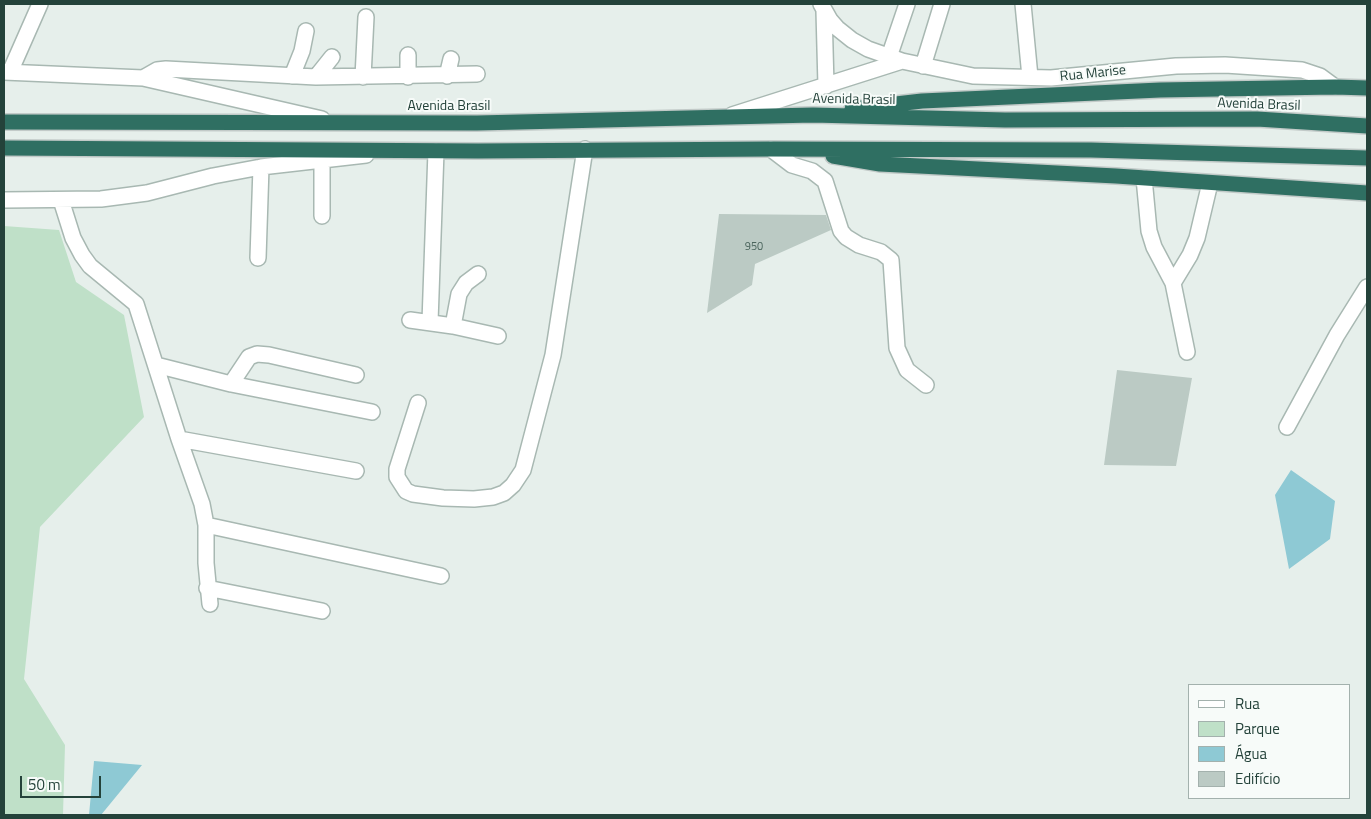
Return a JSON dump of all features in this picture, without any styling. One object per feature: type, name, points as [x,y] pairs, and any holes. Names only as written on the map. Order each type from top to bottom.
[{"type":"highway","points":[[813,115],[896,103],[975,99],[1160,90],[1367,88]]},
{"type":"highway","name":"Avenida Brasil","points":[[4,122],[341,124],[813,115],[1004,120],[1257,120],[1367,126]]},
{"type":"highway","points":[[4,148],[436,151],[771,148],[805,150],[1091,150],[1367,158]]},
{"type":"highway","points":[[805,150],[880,164],[1144,178],[1367,193]]},
{"type":"street","points":[[7,72],[40,4]]},
{"type":"street","points":[[725,117],[826,86],[895,59],[907,4]]},
{"type":"street","points":[[923,66],[942,4]]},
{"type":"street","points":[[1024,4],[1030,77]]},
{"type":"street","points":[[822,7],[826,86]]},
{"type":"street","name":"Rua Marise","points":[[822,7],[830,20],[852,40],[895,59],[973,76],[1083,77],[1176,66],[1225,64],[1302,70],[1320,76],[1335,87]]},
{"type":"street","points":[[363,77],[366,17]]},
{"type":"street","points":[[292,76],[302,51],[306,31]]},
{"type":"street","points":[[408,55],[408,77]]},
{"type":"street","points":[[316,77],[332,57]]},
{"type":"street","points":[[447,76],[451,58]]},
{"type":"street","points":[[143,78],[157,70],[166,69],[316,77],[408,77],[476,74]]},
{"type":"street","name":"Avenida Brasil","points":[[7,72],[143,78],[341,124]]},
{"type":"street","points":[[973,76],[975,99]]},
{"type":"street","points":[[771,148],[792,165],[812,171],[826,181],[841,231],[846,238],[859,245],[881,252],[892,260],[897,348],[907,370],[926,386]]},
{"type":"street","points":[[418,403],[397,469],[397,477],[406,491],[412,494],[443,498],[474,499],[498,495],[513,486],[523,470],[553,355],[585,149]]},
{"type":"street","points":[[4,200],[61,200],[147,193],[213,176],[260,167],[402,150]]},
{"type":"street","points":[[430,322],[436,151]]},
{"type":"street","points":[[322,161],[322,216]]},
{"type":"street","points":[[258,258],[260,167]]},
{"type":"street","points":[[1144,178],[1149,231],[1154,248],[1173,282],[1187,352]]},
{"type":"street","points":[[1173,282],[1190,255],[1197,238],[1210,182]]},
{"type":"street","points":[[61,200],[73,238],[82,256],[90,266],[136,304],[178,439],[202,504],[206,525],[207,588],[210,604]]},
{"type":"street","points":[[453,326],[459,294],[466,283],[478,274]]},
{"type":"street","points":[[1287,427],[1337,334],[1367,287]]},
{"type":"street","points":[[410,320],[453,326],[498,336]]},
{"type":"street","points":[[231,384],[248,357],[257,354],[269,355],[356,375]]},
{"type":"street","points":[[156,365],[231,384],[372,412]]},
{"type":"street","points":[[178,439],[356,471]]},
{"type":"street","points":[[206,525],[441,576]]},
{"type":"street","points":[[207,588],[322,611]]},
{"type":"green space","points":[[4,226],[59,230],[76,282],[124,315],[144,417],[40,527],[24,679],[65,745],[63,815],[4,815]]},
{"type":"water","points":[[1291,470],[1335,501],[1330,539],[1289,569],[1275,495]]},
{"type":"water","points":[[94,761],[142,765],[101,815],[89,815]]},
{"type":"building","points":[[719,214],[826,215],[831,230],[755,264],[752,285],[707,313]]},
{"type":"building","points":[[1117,370],[1192,378],[1176,466],[1104,465]]}]
